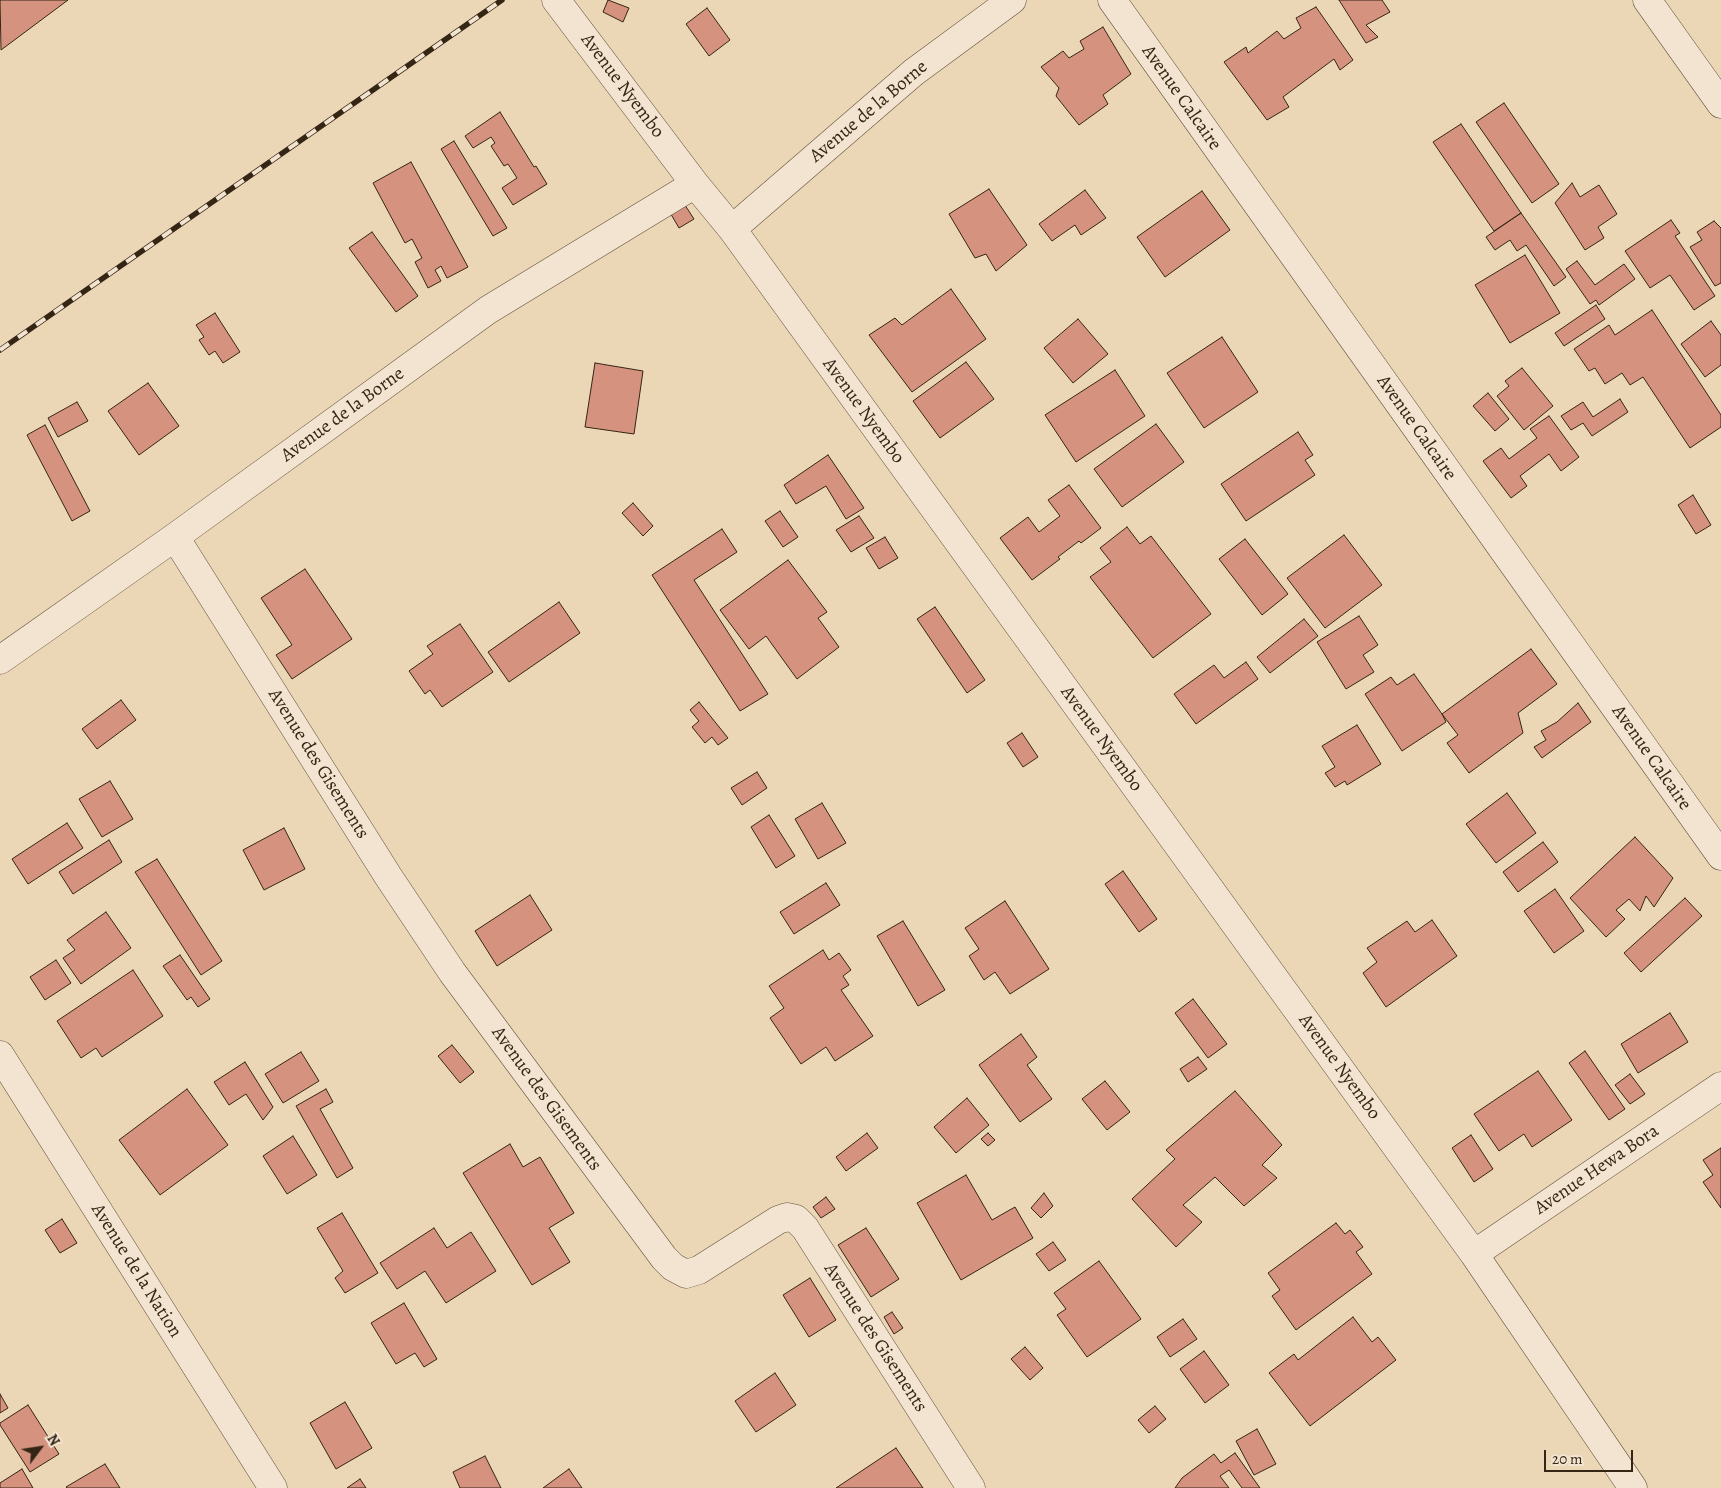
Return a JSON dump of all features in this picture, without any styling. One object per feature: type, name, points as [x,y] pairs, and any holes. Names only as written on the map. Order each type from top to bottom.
[{"type":"street","name":"Avenue Nyembo","points":[[556,0],[695,184],[732,229],[1474,1254],[1632,1488]]},
{"type":"street","name":"Avenue de la Borne","points":[[732,229],[914,72],[1012,0]]},
{"type":"street","name":"Avenue Calcaire","points":[[1112,0],[1721,856]]},
{"type":"street","points":[[1647,0],[1721,104]]},
{"type":"street","name":"Avenue de la Borne","points":[[0,660],[176,537],[488,310],[695,184]]},
{"type":"street","name":"Avenue des Gisements","points":[[176,537],[388,876],[452,972],[664,1258],[673,1267],[686,1274],[699,1270],[778,1220],[787,1217],[796,1219],[805,1228],[971,1488]]},
{"type":"street","name":"Avenue de la Nation","points":[[0,1055],[273,1488]]},
{"type":"street","name":"Avenue Hewa Bora","points":[[1474,1254],[1721,1086]]},
{"type":"building","points":[[0,0],[68,0],[1,50]]},
{"type":"building","points":[[608,0],[629,8],[623,22],[603,12]]},
{"type":"building","points":[[1339,0],[1382,0],[1390,12],[1366,25],[1378,37],[1366,43]]},
{"type":"building","points":[[1316,7],[1353,60],[1340,70],[1334,59],[1283,97],[1289,107],[1267,120],[1224,62],[1246,47],[1248,53],[1277,31],[1284,39],[1301,28],[1296,18]]},
{"type":"building","points":[[707,8],[730,40],[709,56],[686,24]]},
{"type":"building","points":[[1103,27],[1131,74],[1103,95],[1108,104],[1079,125],[1056,96],[1059,88],[1041,67],[1063,51],[1069,58],[1084,49],[1080,41]]},
{"type":"building","points":[[1504,103],[1559,184],[1532,203],[1476,122]]},
{"type":"building","points":[[500,112],[534,167],[536,166],[547,184],[513,205],[502,188],[517,178],[508,164],[504,166],[491,146],[495,143],[491,137],[473,148],[465,136]]},
{"type":"building","points":[[1461,124],[1521,213],[1494,231],[1433,142]]},
{"type":"building","points":[[454,141],[507,228],[493,236],[441,149]]},
{"type":"building","points":[[411,162],[468,267],[447,278],[441,266],[435,270],[441,281],[428,288],[415,262],[422,258],[412,239],[405,243],[373,183]]},
{"type":"building","points":[[1572,183],[1580,197],[1599,185],[1617,214],[1598,227],[1604,238],[1585,250],[1555,203]]},
{"type":"building","points":[[989,189],[1027,245],[996,271],[986,254],[975,258],[949,214]]},
{"type":"building","points":[[1085,190],[1106,218],[1081,235],[1075,225],[1052,241],[1039,224]]},
{"type":"building","points":[[1202,191],[1230,230],[1165,277],[1137,237]]},
{"type":"building","points":[[679,196],[694,219],[679,228],[665,204]]},
{"type":"building","points":[[1521,213],[1566,277],[1554,286],[1526,245],[1517,251],[1510,240],[1495,250],[1486,237]]},
{"type":"building","points":[[1671,220],[1680,233],[1675,236],[1715,296],[1694,310],[1670,275],[1650,288],[1625,251]]},
{"type":"building","points":[[1714,221],[1721,228],[1721,283],[1715,286],[1690,247],[1702,240],[1697,232]]},
{"type":"building","points":[[372,232],[418,296],[396,312],[349,248]]},
{"type":"building","points":[[1525,255],[1560,313],[1510,343],[1475,285]]},
{"type":"building","points":[[1577,261],[1595,285],[1624,264],[1635,279],[1599,305],[1596,300],[1590,304],[1566,269]]},
{"type":"building","points":[[951,289],[986,339],[912,392],[869,335],[895,318],[902,325]]},
{"type":"building","points":[[1596,305],[1605,319],[1564,346],[1555,333]]},
{"type":"building","points":[[1652,310],[1721,415],[1721,427],[1690,448],[1643,377],[1630,385],[1622,373],[1605,384],[1595,368],[1589,371],[1574,349],[1609,325],[1615,335]]},
{"type":"building","points":[[215,313],[240,352],[223,363],[215,351],[209,355],[199,340],[204,337],[196,325]]},
{"type":"building","points":[[1078,319],[1108,354],[1073,383],[1044,348]]},
{"type":"building","points":[[1711,321],[1721,335],[1721,365],[1705,377],[1681,344]]},
{"type":"building","points":[[1222,337],[1258,392],[1204,428],[1167,373]]},
{"type":"building","points":[[966,362],[994,399],[940,438],[913,401]]},
{"type":"building","points":[[595,363],[643,371],[634,434],[585,427]]},
{"type":"building","points":[[1522,368],[1553,406],[1524,430],[1497,396],[1509,386],[1505,381]]},
{"type":"building","points":[[1115,370],[1145,416],[1076,462],[1045,415]]},
{"type":"building","points":[[148,383],[179,426],[139,455],[108,411]]},
{"type":"building","points":[[1488,393],[1509,419],[1495,431],[1473,406]]},
{"type":"building","points":[[1620,399],[1628,412],[1592,436],[1583,423],[1571,430],[1561,416],[1583,402],[1593,417]]},
{"type":"building","points":[[77,402],[88,421],[58,437],[48,418]]},
{"type":"building","points":[[1549,416],[1579,457],[1561,471],[1549,454],[1520,476],[1527,486],[1511,498],[1483,461],[1501,448],[1509,459],[1537,438],[1530,429]]},
{"type":"building","points":[[1156,424],[1184,462],[1122,507],[1094,469]]},
{"type":"building","points":[[45,425],[90,511],[72,521],[27,435]]},
{"type":"building","points":[[1298,432],[1313,455],[1305,460],[1315,475],[1246,521],[1221,484]]},
{"type":"building","points":[[828,455],[864,508],[846,519],[826,486],[796,504],[784,485]]},
{"type":"building","points":[[1069,485],[1101,528],[1081,543],[1079,541],[1058,557],[1060,559],[1032,580],[1000,538],[1028,517],[1039,532],[1060,516],[1048,500]]},
{"type":"building","points":[[1693,495],[1711,525],[1696,534],[1678,505]]},
{"type":"building","points":[[633,503],[653,526],[643,536],[622,513]]},
{"type":"building","points":[[780,511],[798,537],[783,547],[765,521]]},
{"type":"building","points":[[859,516],[874,538],[851,552],[836,530]]},
{"type":"building","points":[[1127,527],[1140,544],[1151,536],[1211,614],[1153,658],[1090,577],[1111,562],[1100,548]]},
{"type":"building","points":[[722,529],[737,552],[694,580],[768,694],[740,711],[652,575]]},
{"type":"building","points":[[1344,535],[1382,585],[1325,628],[1287,578]]},
{"type":"building","points":[[885,537],[898,558],[879,569],[866,548]]},
{"type":"building","points":[[1245,539],[1288,594],[1262,615],[1219,559]]},
{"type":"building","points":[[788,560],[827,612],[818,618],[839,647],[797,679],[766,636],[749,649],[720,610]]},
{"type":"building","points":[[305,569],[352,639],[292,679],[276,655],[292,645],[261,598]]},
{"type":"building","points":[[559,602],[580,633],[509,682],[488,652]]},
{"type":"building","points":[[935,607],[985,680],[967,693],[917,619]]},
{"type":"building","points":[[1359,616],[1378,645],[1363,655],[1374,672],[1346,689],[1317,642]]},
{"type":"building","points":[[1304,619],[1318,636],[1270,673],[1257,657]]},
{"type":"building","points":[[460,624],[493,672],[442,707],[430,690],[425,694],[409,671],[433,654],[427,646]]},
{"type":"building","points":[[1531,649],[1557,684],[1518,713],[1523,733],[1469,773],[1447,743],[1458,735],[1442,714]]},
{"type":"building","points":[[1246,662],[1258,679],[1196,724],[1174,694],[1214,665],[1224,678]]},
{"type":"building","points":[[1414,674],[1446,722],[1402,751],[1365,694],[1391,677],[1397,685]]},
{"type":"building","points":[[121,700],[136,720],[97,749],[82,729]]},
{"type":"building","points":[[699,702],[728,738],[718,745],[712,737],[705,743],[692,727],[699,721],[690,710]]},
{"type":"building","points":[[1578,703],[1591,722],[1542,758],[1534,747],[1546,740],[1541,731],[1557,722]]},
{"type":"building","points":[[1357,725],[1381,764],[1347,785],[1345,781],[1335,787],[1325,773],[1335,767],[1322,746]]},
{"type":"building","points":[[1022,733],[1038,757],[1023,767],[1007,743]]},
{"type":"building","points":[[757,772],[767,788],[742,805],[731,788]]},
{"type":"building","points":[[110,781],[133,819],[102,837],[79,799]]},
{"type":"building","points":[[1507,793],[1536,833],[1496,863],[1466,824]]},
{"type":"building","points":[[822,803],[846,843],[818,859],[795,819]]},
{"type":"building","points":[[769,815],[795,856],[776,868],[751,827]]},
{"type":"building","points":[[67,823],[83,848],[28,884],[12,859]]},
{"type":"building","points":[[284,828],[305,869],[264,890],[243,850]]},
{"type":"building","points":[[1635,837],[1673,878],[1654,907],[1646,896],[1640,911],[1629,899],[1616,910],[1625,919],[1606,937],[1570,898]]},
{"type":"building","points":[[109,840],[122,862],[73,894],[59,872]]},
{"type":"building","points":[[1543,842],[1558,862],[1518,892],[1503,872]]},
{"type":"building","points":[[157,859],[222,961],[201,975],[135,872]]},
{"type":"building","points":[[1123,871],[1157,919],[1139,932],[1105,884]]},
{"type":"building","points":[[826,883],[840,905],[794,934],[780,912]]},
{"type":"building","points":[[1555,889],[1584,931],[1554,953],[1524,911]]},
{"type":"building","points":[[530,895],[552,930],[497,966],[475,931]]},
{"type":"building","points":[[1685,898],[1702,916],[1641,972],[1624,953]]},
{"type":"building","points":[[1005,901],[1049,969],[1010,994],[995,972],[984,980],[969,956],[979,949],[965,928]]},
{"type":"building","points":[[106,912],[131,948],[81,984],[63,958],[75,950],[67,940]]},
{"type":"building","points":[[1432,920],[1457,956],[1386,1007],[1363,973],[1377,962],[1367,948],[1407,921],[1415,932]]},
{"type":"building","points":[[903,921],[945,990],[918,1006],[877,936]]},
{"type":"building","points":[[823,950],[829,960],[839,953],[851,970],[843,976],[849,985],[841,990],[873,1036],[835,1061],[826,1047],[801,1064],[770,1018],[784,1008],[769,986]]},
{"type":"building","points":[[180,955],[210,999],[198,1007],[191,997],[187,1000],[163,966]]},
{"type":"building","points":[[56,960],[71,983],[45,1000],[30,977]]},
{"type":"building","points":[[133,970],[163,1016],[102,1057],[96,1048],[81,1058],[57,1021]]},
{"type":"building","points":[[1193,999],[1227,1044],[1208,1058],[1175,1013]]},
{"type":"building","points":[[1670,1013],[1688,1042],[1638,1073],[1621,1044]]},
{"type":"building","points":[[1021,1034],[1037,1057],[1027,1065],[1052,1099],[1020,1122],[979,1065]]},
{"type":"building","points":[[452,1045],[474,1072],[460,1083],[438,1056]]},
{"type":"building","points":[[1585,1051],[1625,1109],[1609,1120],[1569,1063]]},
{"type":"building","points":[[301,1052],[319,1081],[283,1103],[265,1074]]},
{"type":"building","points":[[1198,1057],[1207,1069],[1188,1082],[1180,1069]]},
{"type":"building","points":[[245,1062],[273,1107],[263,1120],[246,1094],[229,1105],[214,1082]]},
{"type":"building","points":[[1538,1071],[1572,1120],[1532,1147],[1524,1134],[1499,1151],[1474,1114]]},
{"type":"building","points":[[1630,1074],[1645,1094],[1630,1104],[1615,1085]]},
{"type":"building","points":[[1105,1081],[1130,1112],[1107,1130],[1082,1099]]},
{"type":"building","points":[[187,1089],[228,1145],[160,1195],[119,1140]]},
{"type":"building","points":[[326,1089],[333,1102],[320,1109],[353,1168],[337,1178],[296,1106]]},
{"type":"building","points":[[1235,1091],[1282,1145],[1262,1165],[1277,1178],[1244,1206],[1215,1177],[1183,1205],[1202,1222],[1176,1247],[1132,1199],[1175,1159],[1166,1150]]},
{"type":"building","points":[[967,1098],[989,1125],[956,1153],[934,1127]]},
{"type":"building","points":[[867,1133],[878,1148],[846,1171],[836,1157]]},
{"type":"building","points":[[988,1133],[995,1140],[988,1146],[981,1139]]},
{"type":"building","points":[[1471,1135],[1493,1169],[1474,1182],[1452,1148]]},
{"type":"building","points":[[293,1136],[317,1175],[287,1194],[263,1156]]},
{"type":"building","points":[[510,1144],[523,1167],[540,1157],[574,1213],[549,1228],[570,1262],[532,1285],[463,1173]]},
{"type":"building","points":[[1721,1148],[1721,1208],[1703,1182],[1713,1175],[1703,1160]]},
{"type":"building","points":[[966,1175],[992,1220],[1015,1207],[1033,1238],[961,1280],[917,1203]]},
{"type":"building","points":[[1044,1193],[1053,1206],[1041,1218],[1031,1208]]},
{"type":"building","points":[[826,1197],[835,1209],[821,1218],[813,1207]]},
{"type":"building","points":[[342,1213],[378,1273],[345,1293],[335,1278],[343,1271],[317,1228]]},
{"type":"building","points":[[62,1219],[77,1243],[60,1253],[45,1230]]},
{"type":"building","points":[[1336,1223],[1345,1234],[1350,1230],[1363,1247],[1356,1252],[1372,1274],[1296,1330],[1272,1296],[1280,1290],[1268,1273]]},
{"type":"building","points":[[434,1228],[447,1248],[471,1232],[496,1271],[446,1303],[425,1271],[397,1289],[380,1263]]},
{"type":"building","points":[[866,1228],[899,1279],[871,1297],[838,1245]]},
{"type":"building","points":[[1053,1242],[1066,1260],[1049,1271],[1036,1254]]},
{"type":"building","points":[[1099,1261],[1141,1319],[1087,1357],[1057,1315],[1066,1309],[1054,1293]]},
{"type":"building","points":[[810,1278],[836,1320],[809,1337],[783,1295]]},
{"type":"building","points":[[404,1303],[437,1359],[424,1367],[415,1353],[396,1364],[371,1323]]},
{"type":"building","points":[[892,1312],[903,1328],[894,1334],[884,1317]]},
{"type":"building","points":[[1353,1317],[1372,1342],[1378,1337],[1396,1360],[1310,1426],[1269,1373],[1294,1354],[1298,1360]]},
{"type":"building","points":[[1183,1319],[1197,1339],[1170,1357],[1157,1337]]},
{"type":"building","points":[[1025,1347],[1043,1368],[1030,1380],[1011,1359]]},
{"type":"building","points":[[1204,1351],[1229,1385],[1205,1403],[1180,1369]]},
{"type":"building","points":[[775,1373],[796,1405],[756,1432],[735,1401]]},
{"type":"building","points":[[0,1394],[8,1408],[0,1413]]},
{"type":"building","points":[[345,1402],[372,1448],[336,1469],[310,1423]]},
{"type":"building","points":[[28,1405],[59,1454],[30,1472],[0,1425],[0,1423]]},
{"type":"building","points":[[1155,1406],[1166,1419],[1149,1433],[1138,1420]]},
{"type":"building","points":[[1257,1429],[1276,1464],[1254,1475],[1236,1441]]},
{"type":"building","points":[[896,1448],[923,1488],[836,1488]]},
{"type":"building","points":[[1235,1453],[1260,1488],[1242,1488],[1229,1470],[1220,1476],[1229,1488],[1175,1488],[1182,1478],[1214,1454],[1221,1463]]},
{"type":"building","points":[[485,1456],[501,1488],[460,1488],[453,1472]]},
{"type":"building","points":[[105,1464],[120,1488],[66,1487]]},
{"type":"building","points":[[22,1469],[33,1488],[0,1488],[0,1483]]},
{"type":"building","points":[[569,1469],[582,1488],[543,1488]]},
{"type":"building","points":[[360,1479],[366,1488],[347,1488]]},
{"type":"railway","points":[[0,350],[502,0]]}]
